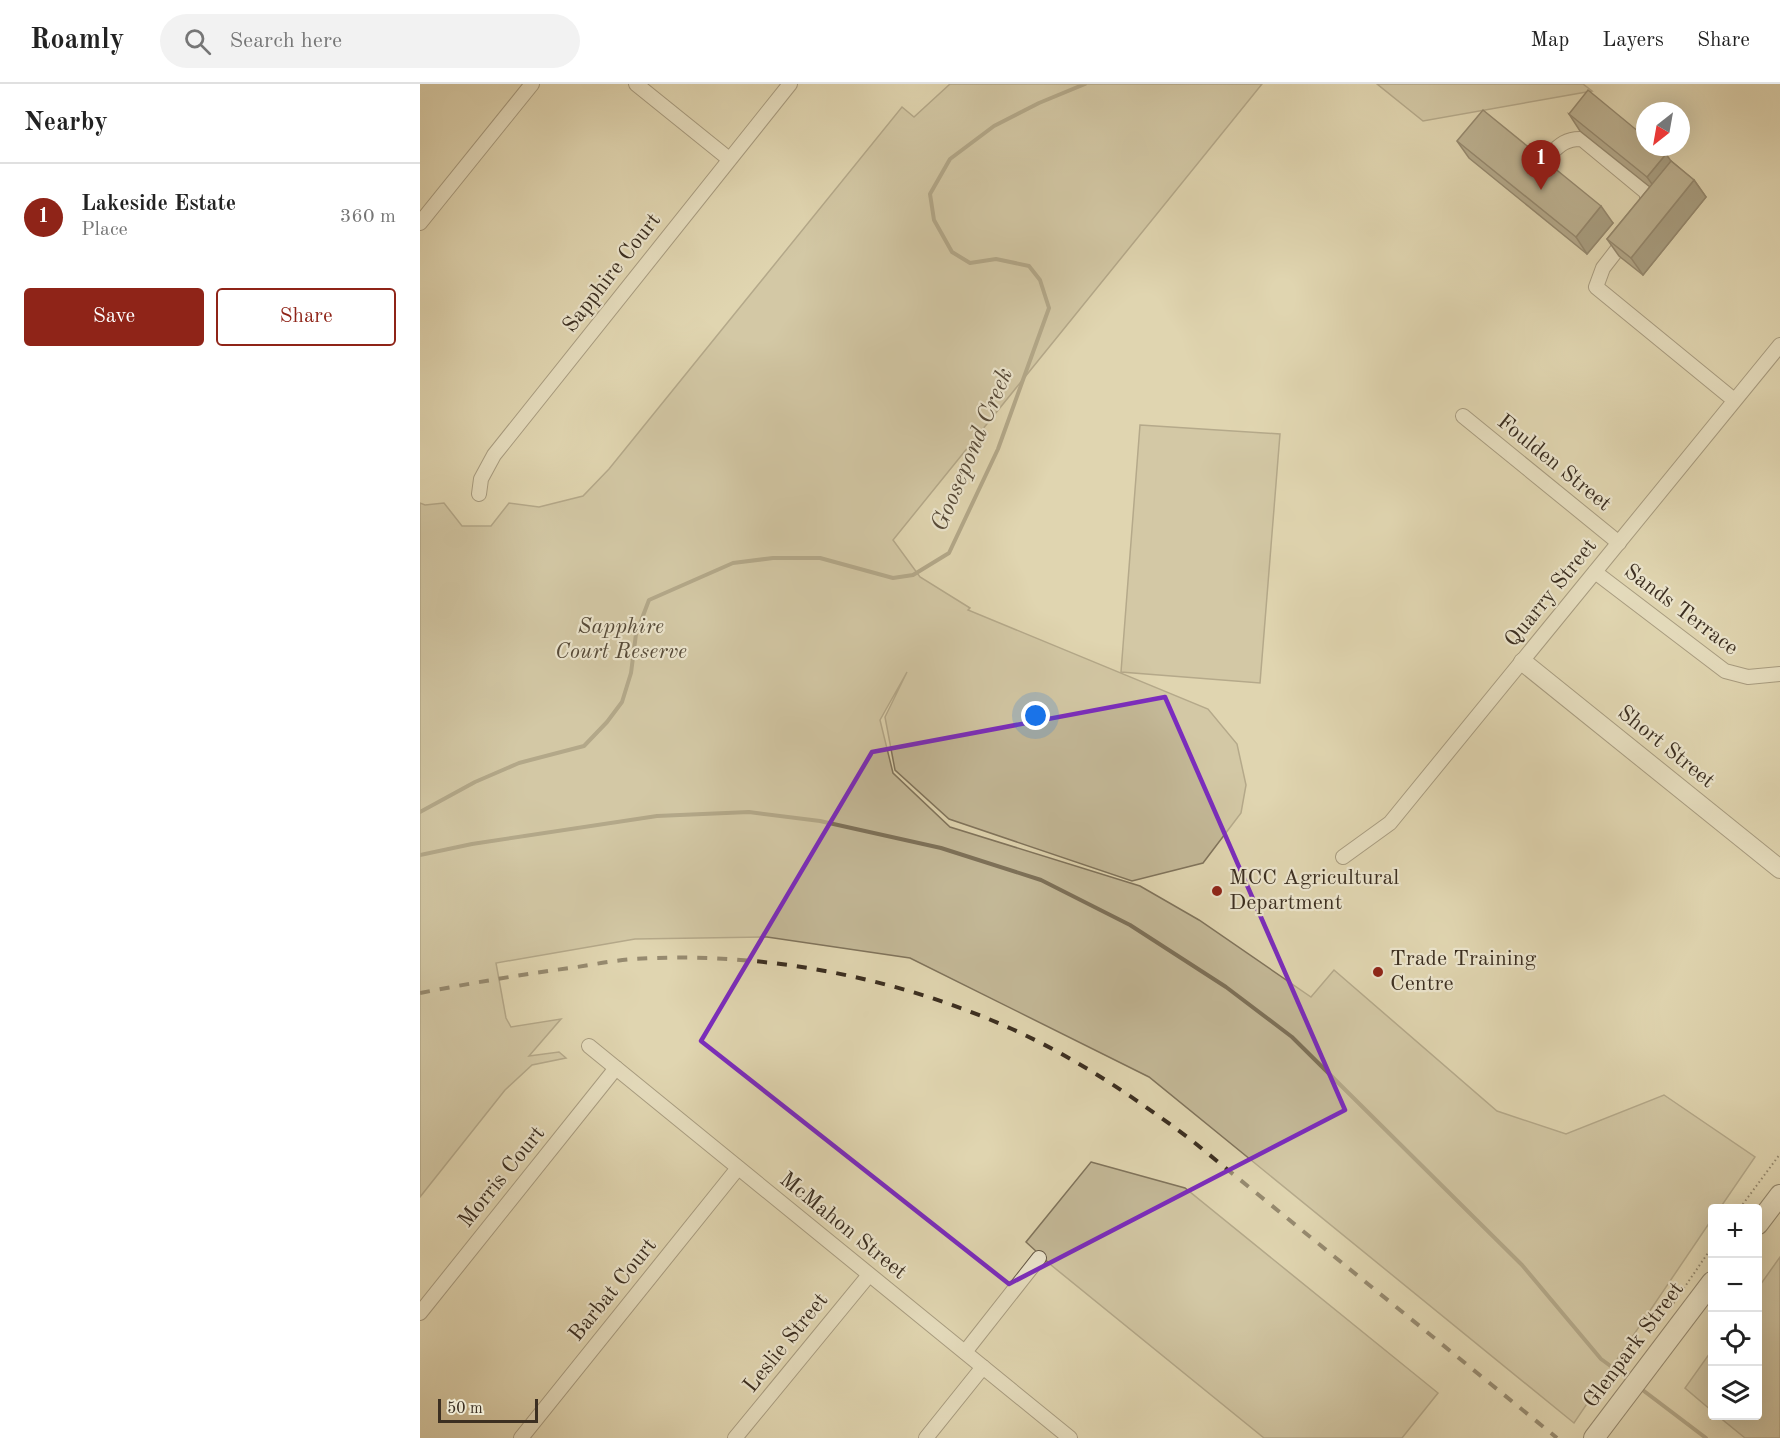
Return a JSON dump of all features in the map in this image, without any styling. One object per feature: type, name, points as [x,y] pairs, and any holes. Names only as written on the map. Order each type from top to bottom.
[{"type":"main road","points":[[1762,1219],[1780,1195]]},
{"type":"main road","name":"Glenpark Street","points":[[1594,1438],[1708,1288]]},
{"type":"street","points":[[420,223],[532,84]]},
{"type":"street","points":[[636,84],[729,159]]},
{"type":"street","name":"Sapphire Court","points":[[479,494],[481,480],[494,455],[790,84]]},
{"type":"street","points":[[1545,159],[1561,144],[1572,138],[1582,139],[1646,192],[1649,204],[1642,217],[1603,268],[1596,287],[1734,400]]},
{"type":"street","name":"Quarry Street","points":[[1343,857],[1390,823],[1780,345]]},
{"type":"street","name":"Foulden Street","points":[[1463,416],[1619,543]]},
{"type":"street","name":"Sands Terrace","points":[[1596,572],[1725,672],[1748,677],[1780,674]]},
{"type":"street","name":"Short Street","points":[[1523,662],[1780,869]]},
{"type":"street","name":"McMahon Street","points":[[589,1046],[1070,1438]]},
{"type":"street","name":"Morris Court","points":[[420,1312],[616,1068]]},
{"type":"street","name":"Barbat Court","points":[[521,1438],[738,1168]]},
{"type":"street","points":[[964,1352],[1039,1258]]},
{"type":"street","name":"Leslie Street","points":[[735,1438],[869,1275]]},
{"type":"street","points":[[926,1438],[983,1367]]},
{"type":"path","points":[[1744,1204],[1780,1154]]},
{"type":"highlighted area","points":[[1165,697],[1345,1110],[1009,1284],[701,1041],[872,752]]},
{"type":"green space","name":"Sapphire Court Reserve","points":[[950,84],[1262,84],[893,540],[920,577],[970,608],[968,610],[1208,709],[1237,744],[1246,785],[1241,813],[1203,863],[1132,881],[949,819],[895,770],[885,717],[907,672],[880,720],[893,773],[950,827],[1140,886],[1199,920],[1311,997],[1334,970],[1497,1111],[1566,1134],[1664,1095],[1755,1157],[1723,1204],[1708,1204],[1708,1225],[1574,1423],[1149,1077],[910,958],[767,937],[635,939],[496,963],[506,1018],[511,1027],[561,1019],[529,1056],[559,1052],[566,1058],[532,1065],[505,1090],[420,1197],[420,503],[425,505],[444,503],[462,526],[491,526],[509,503],[539,507],[583,496],[609,469],[902,107],[914,117]]},
{"type":"green space","points":[[1377,84],[1583,84],[1592,91],[1423,121]]},
{"type":"green space","points":[[1140,425],[1280,434],[1260,683],[1121,672]]},
{"type":"green space","points":[[1091,1162],[1185,1188],[1438,1393],[1402,1438],[1264,1438],[1051,1265],[1026,1242]]},
{"type":"green space","points":[[1780,1257],[1780,1438],[1745,1438],[1723,1420],[1762,1420],[1762,1282]]},
{"type":"green space","points":[[1708,1356],[1708,1408],[1685,1388]]},
{"type":"building","points":[[1588,90],[1636,130],[1636,156],[1664,156],[1647,177],[1569,114]]},
{"type":"building","points":[[1483,110],[1601,206],[1576,237],[1457,141]]},
{"type":"building","points":[[1671,161],[1694,180],[1631,258],[1607,239]]},
{"type":"waterway","name":"Goosepond Creek","points":[[420,812],[475,782],[519,763],[584,746],[622,702],[631,673],[636,634],[649,600],[733,563],[773,558],[820,558],[893,578],[913,575],[949,553],[998,449],[1049,308],[1040,280],[1029,266],[996,259],[970,263],[952,252],[934,220],[930,194],[950,159],[994,126],[1039,103],[1085,84]]},
{"type":"waterway","points":[[420,855],[472,844],[657,816],[749,812],[820,821],[941,848],[1041,880],[1130,925],[1226,987],[1292,1037],[1522,1265],[1601,1359],[1631,1381]]},
{"type":"waterway","points":[[1640,1388],[1706,1438]]},
{"type":"railway","points":[[420,993],[613,961],[683,958],[732,959],[780,964],[875,982],[968,1011],[1036,1040],[1104,1079],[1169,1123],[1557,1438]]},
{"type":"place","name":"Lakeside Estate","points":[[1541,190]]},
{"type":"place","name":"MCC Agricultural Department","points":[[1217,891]]},
{"type":"place","name":"Trade Training Centre","points":[[1378,972]]}]
